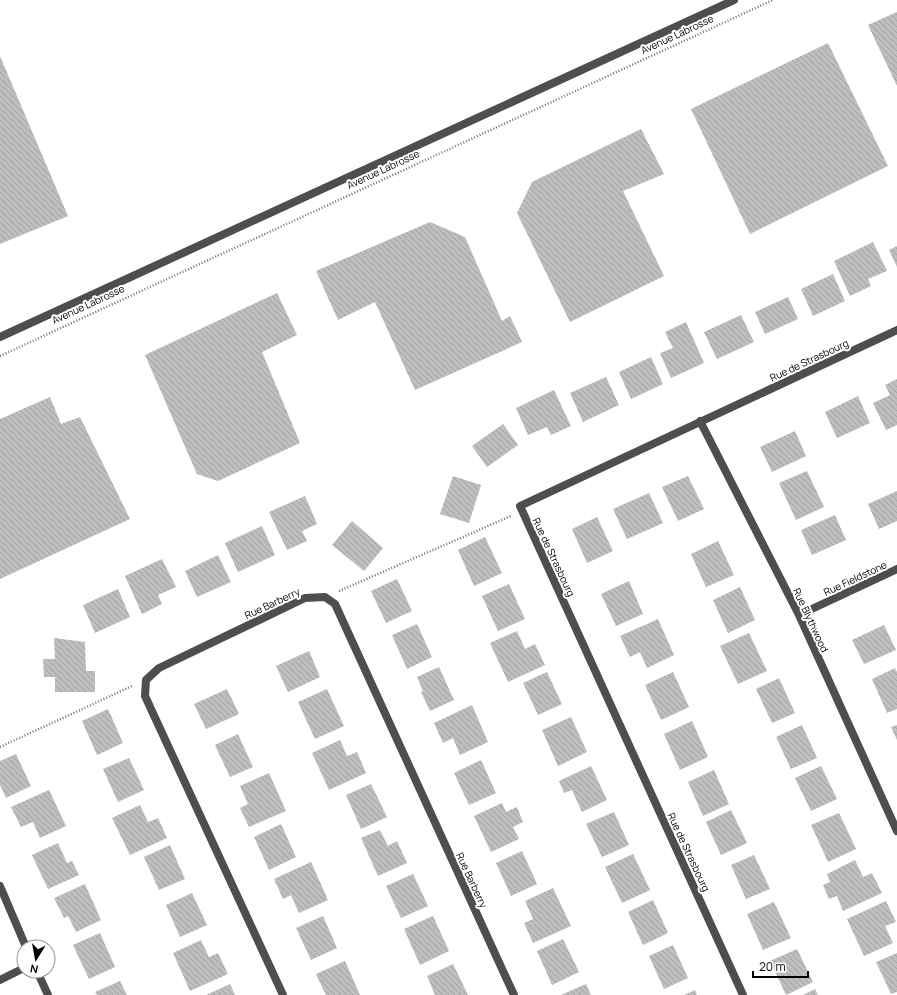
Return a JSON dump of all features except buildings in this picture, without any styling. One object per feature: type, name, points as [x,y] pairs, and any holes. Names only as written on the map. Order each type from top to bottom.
[{"type":"street","name":"Avenue Labrosse","points":[[0,337],[734,0]]},
{"type":"street","name":"Rue de Strasbourg","points":[[743,995],[520,506],[897,330]]},
{"type":"street","name":"Rue Blythwood","points":[[700,421],[799,615],[897,831]]},
{"type":"street","name":"Rue Fieldstone","points":[[799,615],[897,569]]},
{"type":"street","name":"Rue Barberry","points":[[146,680],[159,668],[305,598],[325,597],[335,604],[514,995]]},
{"type":"street","points":[[146,680],[145,696],[283,995]]},
{"type":"street","points":[[0,886],[23,939]]},
{"type":"street","points":[[0,980],[16,972]]},
{"type":"street","points":[[41,979],[48,995]]},
{"type":"path","name":"Avenue Labrosse","points":[[0,356],[773,0]]},
{"type":"path","points":[[325,597],[522,511]]},
{"type":"path","points":[[0,746],[146,680]]}]
